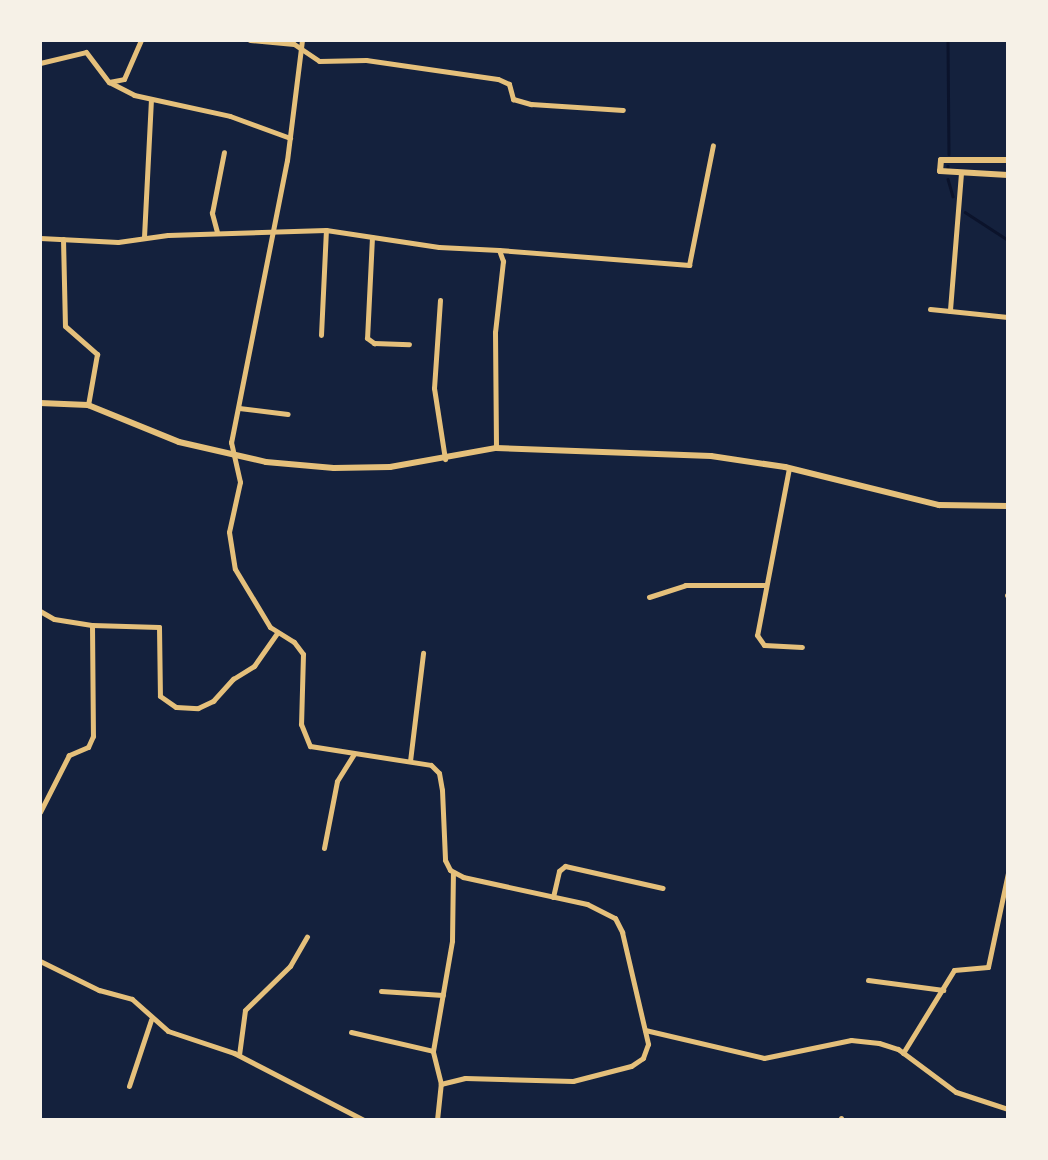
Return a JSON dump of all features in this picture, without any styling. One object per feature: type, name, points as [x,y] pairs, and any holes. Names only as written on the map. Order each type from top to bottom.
[{"type":"street","points":[[110,82],[124,79],[141,40]]},
{"type":"street","points":[[250,40],[294,44],[319,61],[376,61],[498,79],[509,84],[513,99],[531,104],[623,110]]},
{"type":"street","points":[[302,40],[290,138],[231,456],[240,482],[230,532],[234,569],[276,634],[294,642],[303,654],[300,713],[305,737],[322,750],[410,761],[430,765],[439,773],[444,860],[453,872],[452,941],[434,1051],[441,1084],[437,1120]]},
{"type":"street","points":[[40,63],[86,52],[110,82],[151,100],[230,116],[290,138]]},
{"type":"street","points":[[144,237],[151,100]]},
{"type":"street","points":[[40,238],[118,242],[218,232],[326,230],[499,250],[689,265],[713,146]]},
{"type":"street","points":[[218,232],[212,212],[224,152]]},
{"type":"street","points":[[1008,160],[940,161],[940,172],[1008,175]]},
{"type":"street","points":[[950,311],[961,174]]},
{"type":"street","points":[[321,335],[326,230]]},
{"type":"street","points":[[372,237],[367,338],[374,343],[410,344]]},
{"type":"street","points":[[63,239],[65,326],[97,354],[88,406]]},
{"type":"street","points":[[496,448],[495,344],[503,261],[499,250]]},
{"type":"street","points":[[440,300],[434,388],[445,459]]},
{"type":"street","points":[[930,309],[1008,317]]},
{"type":"street","points":[[40,403],[88,406],[179,442],[231,456],[334,468],[445,459],[496,448],[585,455],[630,451],[712,456],[789,468],[938,505],[1008,506]]},
{"type":"street","points":[[239,408],[288,414]]},
{"type":"street","points":[[789,468],[765,586],[759,642],[802,646]]},
{"type":"street","points":[[649,597],[685,586],[765,586]]},
{"type":"street","points":[[40,611],[54,619],[92,625],[158,627],[160,696],[176,707],[198,708],[213,702],[233,678],[248,672],[276,634]]},
{"type":"street","points":[[40,812],[69,756],[92,743],[92,625]]},
{"type":"street","points":[[410,761],[423,653]]},
{"type":"street","points":[[324,848],[338,780],[354,754]]},
{"type":"street","points":[[553,897],[559,871],[565,866],[663,888]]},
{"type":"street","points":[[441,1084],[465,1078],[573,1081],[617,1071],[642,1058],[648,1044],[619,923],[587,904],[453,872]]},
{"type":"street","points":[[903,1053],[954,970],[988,968],[1008,873]]},
{"type":"street","points":[[239,1055],[244,1010],[290,966],[307,937]]},
{"type":"street","points":[[40,962],[99,990],[132,999],[148,1011],[151,1020],[129,1086]]},
{"type":"street","points":[[868,980],[943,990]]},
{"type":"street","points":[[381,992],[442,995]]},
{"type":"street","points":[[151,1020],[168,1031],[239,1055],[364,1120]]},
{"type":"street","points":[[645,1030],[764,1058],[851,1040],[880,1043],[903,1053],[956,1092],[1008,1109]]},
{"type":"street","points":[[351,1032],[434,1051]]},
{"type":"waterway","points":[[948,40],[949,154]]},
{"type":"waterway","points":[[948,179],[953,196]]},
{"type":"waterway","points":[[965,212],[1008,240]]}]
